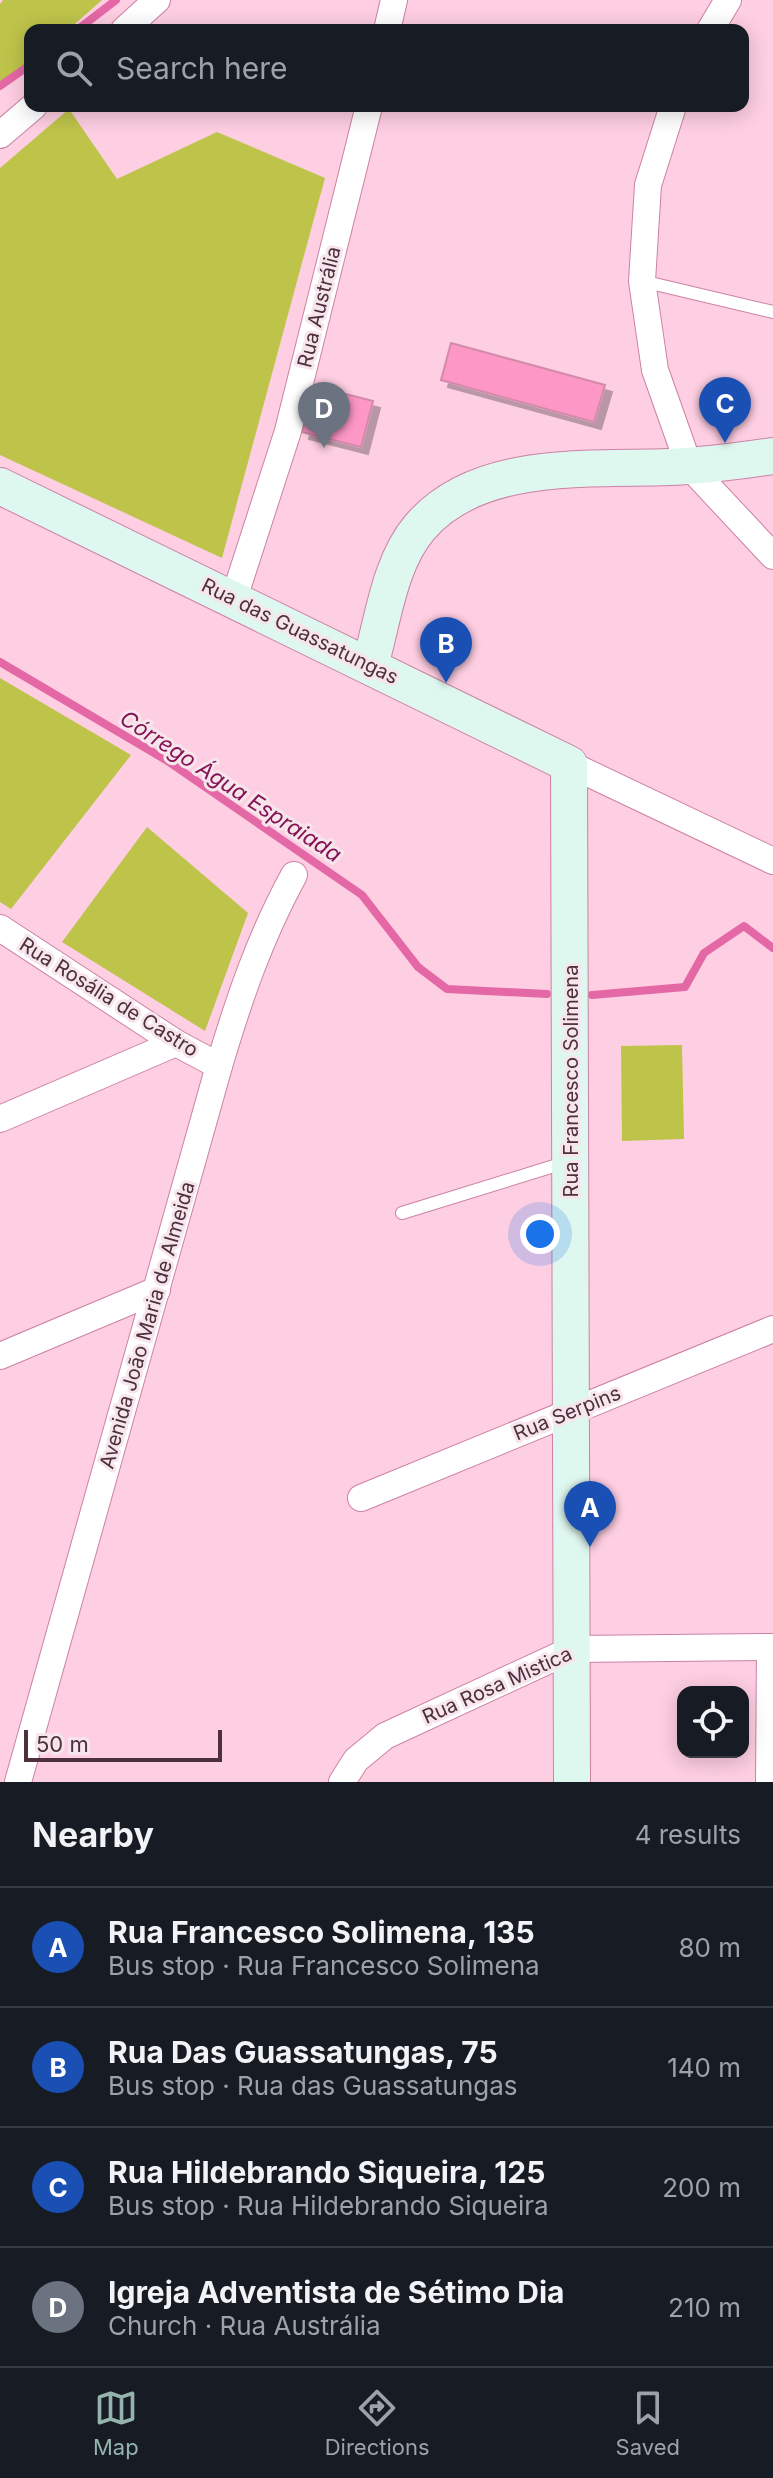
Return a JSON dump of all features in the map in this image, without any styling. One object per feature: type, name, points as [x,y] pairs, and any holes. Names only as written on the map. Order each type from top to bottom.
[{"type":"street","points":[[131,24],[157,0]]},
{"type":"street","points":[[388,24],[394,0]]},
{"type":"street","points":[[714,24],[728,0]]},
{"type":"street","points":[[0,135],[27,112]]},
{"type":"street","name":"Rua Austrália","points":[[234,598],[288,431],[368,112]]},
{"type":"street","points":[[671,112],[648,185],[642,281],[655,370],[689,466],[773,556]]},
{"type":"street","points":[[370,665],[405,552],[419,528],[462,496],[491,483],[533,475],[595,468],[689,466],[773,456]]},
{"type":"street","name":"Rua das Guassatungas","points":[[0,486],[773,861]]},
{"type":"street","name":"Rua Francesco Solimena","points":[[569,764],[572,1782]]},
{"type":"street","name":"Avenida João Maria de Almeida","points":[[18,1782],[219,1066],[255,952],[294,875]]},
{"type":"street","name":"Rua Rosália de Castro","points":[[0,928],[176,1043],[219,1066]]},
{"type":"street","points":[[0,1119],[176,1043]]},
{"type":"street","points":[[0,1356],[157,1290]]},
{"type":"street","name":"Rua Serpins","points":[[361,1498],[773,1329]]},
{"type":"street","points":[[769,1782],[772,1647]]},
{"type":"street","name":"Rua Rosa Mistica","points":[[342,1782],[356,1760],[385,1736],[573,1649],[772,1647]]},
{"type":"lane","points":[[642,281],[773,312]]},
{"type":"lane","points":[[402,1213],[571,1160]]},
{"type":"shaded area","points":[[3,0],[102,0],[75,24],[24,24],[24,69],[0,90],[0,4]]},
{"type":"shaded area","points":[[65,112],[71,112],[117,179],[217,132],[325,178],[222,558],[0,455],[0,168]]},
{"type":"shaded area","points":[[0,678],[131,755],[11,909],[0,902]]},
{"type":"shaded area","points":[[147,827],[248,913],[205,1031],[62,942]]},
{"type":"shaded area","points":[[682,1045],[684,1139],[622,1141],[621,1046]]},
{"type":"building","points":[[451,343],[605,385],[594,422],[441,380]]},
{"type":"building","points":[[314,386],[373,401],[361,447],[302,432]]},
{"type":"waterway","points":[[85,24],[116,0]]},
{"type":"waterway","points":[[0,86],[24,69]]},
{"type":"waterway","name":"Córrego Água Espraiada","points":[[0,662],[166,760],[362,895],[418,967],[447,989],[547,994]]},
{"type":"waterway","points":[[592,995],[685,987],[704,953],[744,926],[773,948]]},
{"type":"place","name":"Rua Hildebrando Siqueira, 125","points":[[725,443]]},
{"type":"place","name":"Igreja Adventista de Sétimo Dia","points":[[324,448]]},
{"type":"place","name":"Rua Das Guassatungas, 75","points":[[446,683]]},
{"type":"place","name":"Rua Francesco Solimena, 135","points":[[590,1547]]}]
